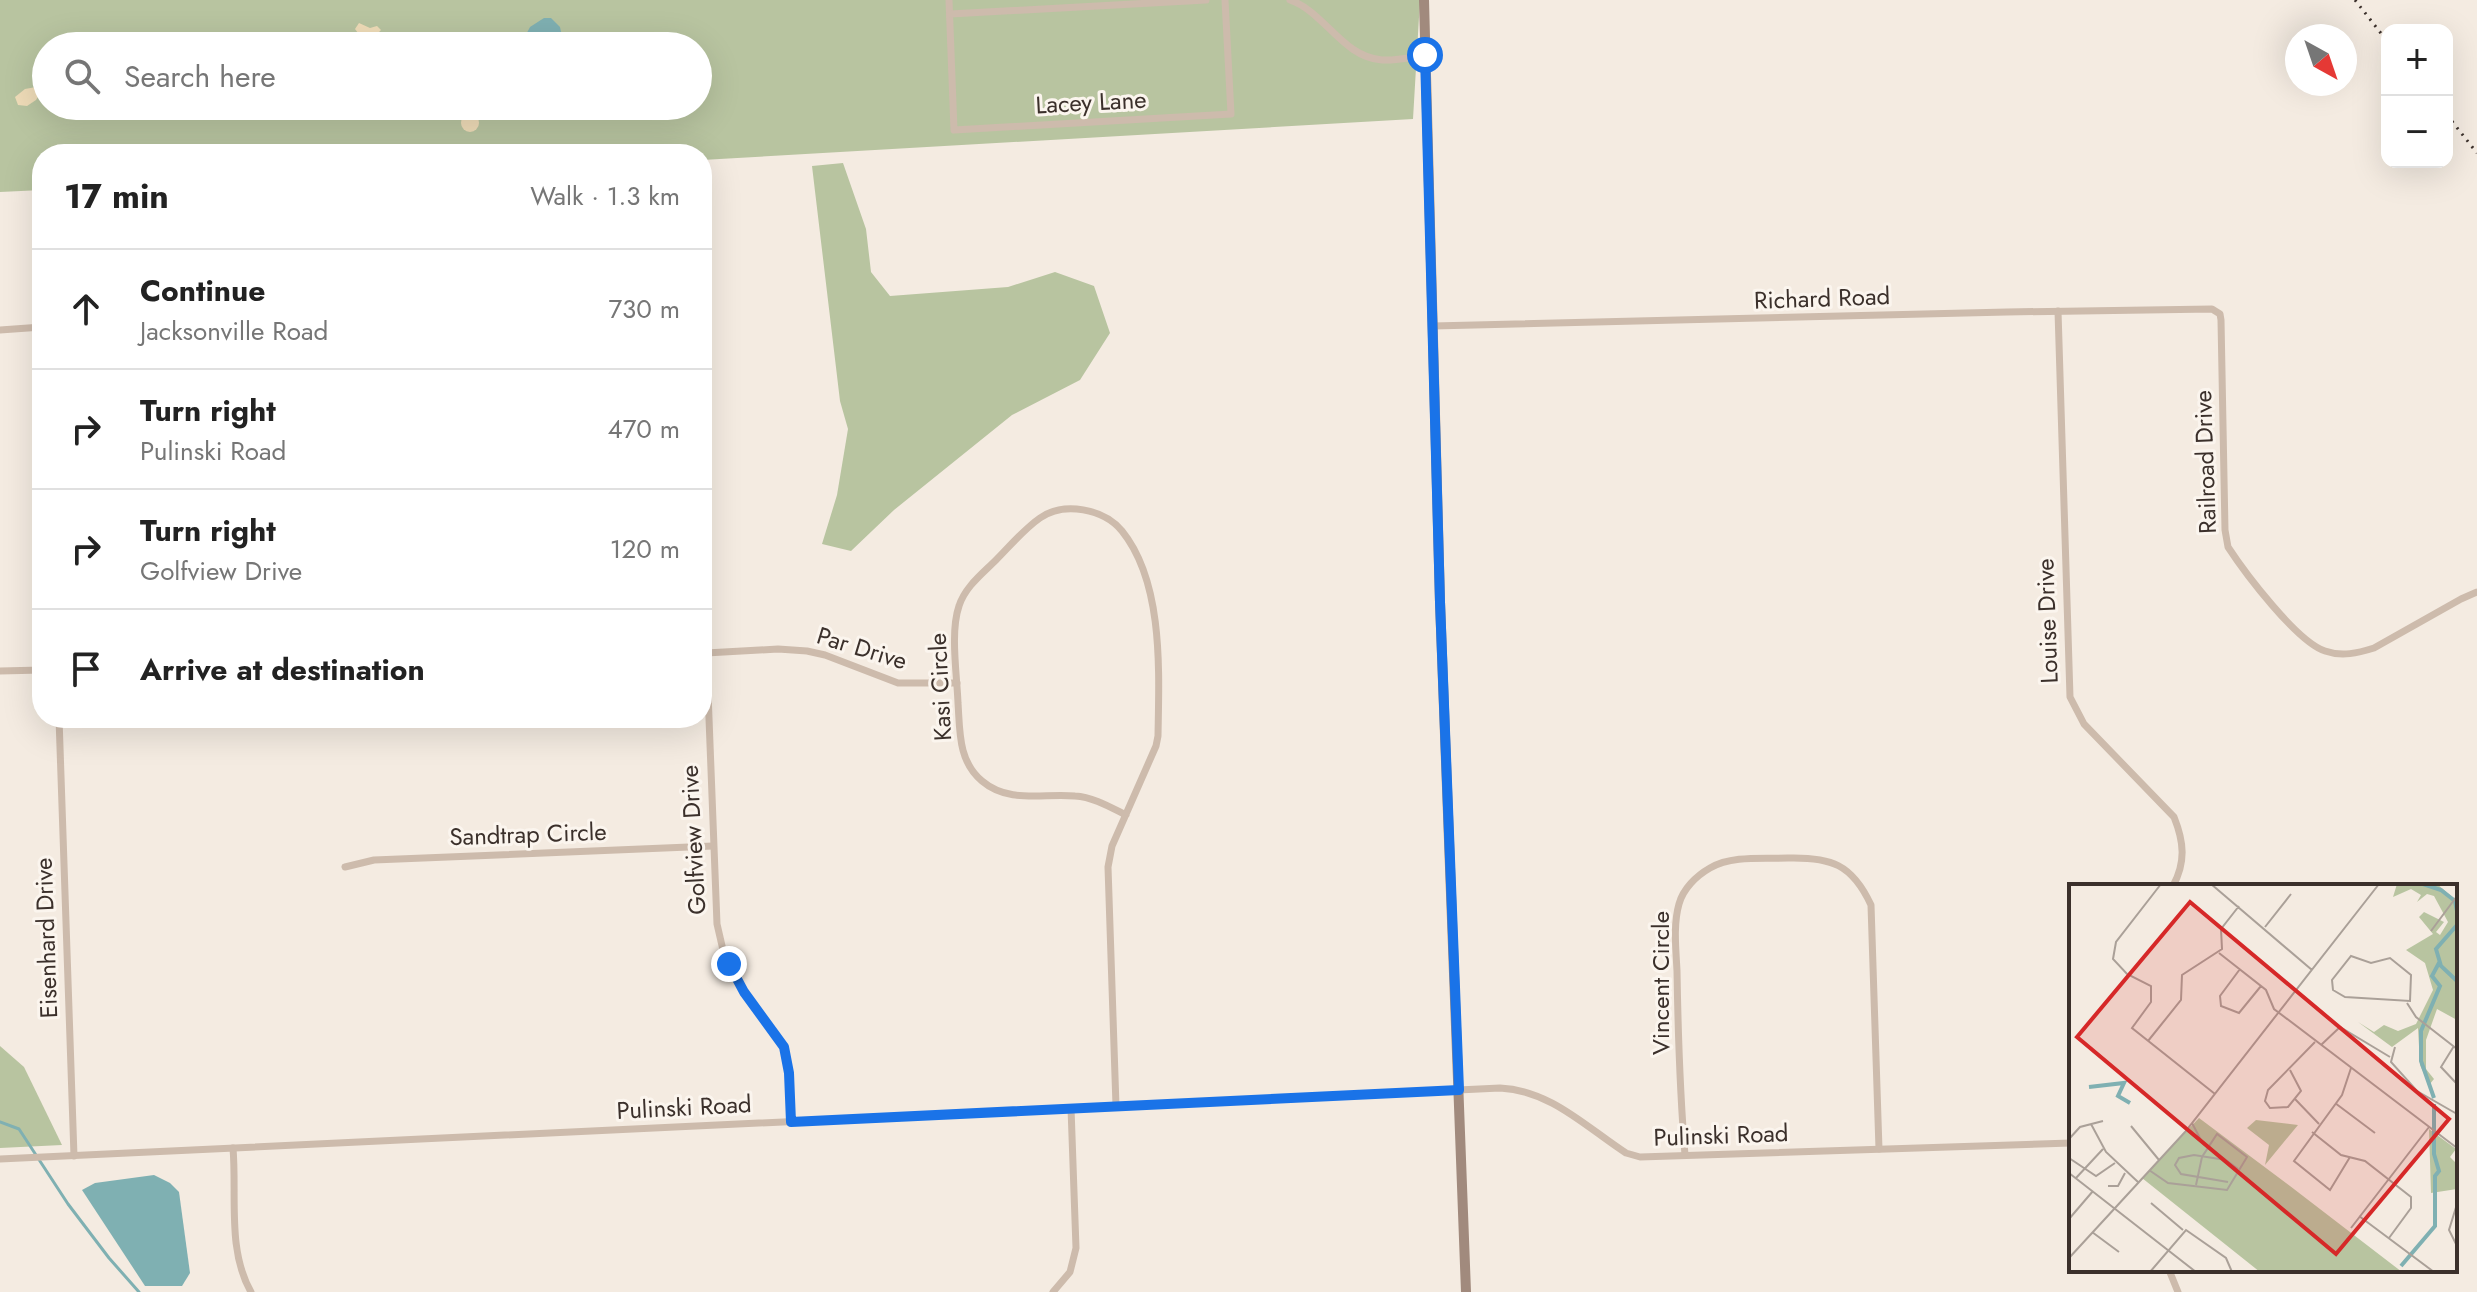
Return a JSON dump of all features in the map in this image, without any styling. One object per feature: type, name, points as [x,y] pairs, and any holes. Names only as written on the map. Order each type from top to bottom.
[{"type":"main road","points":[[1424,0],[1440,602],[1466,1292]]},
{"type":"street","points":[[949,0],[950,14],[1060,4],[1206,0]]},
{"type":"street","name":"Lacey Lane","points":[[950,14],[954,130],[1231,114],[1225,0]]},
{"type":"street","points":[[1290,0],[1308,7],[1347,45],[1362,55],[1382,60],[1425,55]]},
{"type":"street","name":"Richard Road","points":[[1433,326],[2212,309]]},
{"type":"street","name":"Railroad Drive","points":[[2212,309],[2220,314],[2221,320],[2225,530],[2228,547],[2303,638],[2326,652],[2359,653],[2374,648],[2477,592]]},
{"type":"street","name":"Louise Drive","points":[[2058,311],[2070,697],[2084,724],[2174,817],[2181,834],[2183,860],[2174,884]]},
{"type":"street","points":[[0,330],[32,328]]},
{"type":"street","name":"Kasi Circle","points":[[1116,1106],[1108,867],[1112,846],[1126,815],[1158,736],[1154,618],[1149,588],[1125,534],[1098,514],[1078,509],[1046,514],[975,579],[964,593],[957,614],[957,683],[964,756],[981,780],[1008,795],[1075,796],[1126,815]]},
{"type":"street","name":"Par Drive","points":[[712,653],[778,649],[807,651],[898,683],[957,683]]},
{"type":"street","points":[[0,671],[32,670]]},
{"type":"street","name":"Eisenhard Drive","points":[[59,728],[74,1156]]},
{"type":"street","name":"Golfview Drive","points":[[709,728],[717,924],[723,950],[738,982],[784,1047],[789,1073],[791,1122]]},
{"type":"street","name":"Sandtrap Circle","points":[[345,867],[374,860],[713,846]]},
{"type":"street","name":"Vincent Circle","points":[[1685,1155],[1677,1010],[1676,920],[1679,901],[1697,877],[1719,864],[1734,860],[1814,857],[1840,866],[1856,880],[1864,889],[1873,914],[1879,1149]]},
{"type":"street","name":"Pulinski Road","points":[[0,1159],[1500,1088],[1528,1091],[1550,1101],[1626,1153],[1640,1157],[2069,1143]]},
{"type":"street","points":[[1053,1292],[1070,1272],[1076,1248],[1071,1108]]},
{"type":"street","points":[[233,1148],[237,1258],[242,1277],[251,1292]]},
{"type":"street","points":[[2170,1272],[2178,1292]]},
{"type":"green space","points":[[0,0],[1420,0],[1413,119],[712,159],[712,144],[32,144],[32,190],[0,192]]},
{"type":"green space","points":[[843,163],[866,229],[871,272],[890,296],[1008,287],[1055,272],[1094,286],[1110,333],[1080,380],[1012,415],[894,510],[851,551],[822,544],[837,495],[848,429],[840,401],[812,166]]},
{"type":"green space","points":[[0,1046],[24,1067],[62,1145],[0,1148]]},
{"type":"sand","points":[[359,23],[370,28],[377,26],[381,30],[357,32],[355,29]]},
{"type":"sand","points":[[32,88],[32,103],[27,106],[18,105],[15,97]]},
{"type":"sand","points":[[462,120],[478,120],[476,129],[470,132],[461,123]]},
{"type":"water","points":[[544,18],[551,18],[561,32],[527,32]]},
{"type":"water","points":[[154,1175],[179,1192],[190,1273],[182,1286],[145,1286],[82,1190],[95,1183]]},
{"type":"waterway","points":[[0,1122],[19,1129],[68,1204],[139,1292]]},
{"type":"railway","points":[[2355,0],[2381,33]]},
{"type":"railway","points":[[2453,123],[2477,153]]},
{"type":"route","points":[[729,964],[744,992],[784,1047],[789,1073],[791,1122],[1459,1090],[1440,602],[1425,55]]}]
